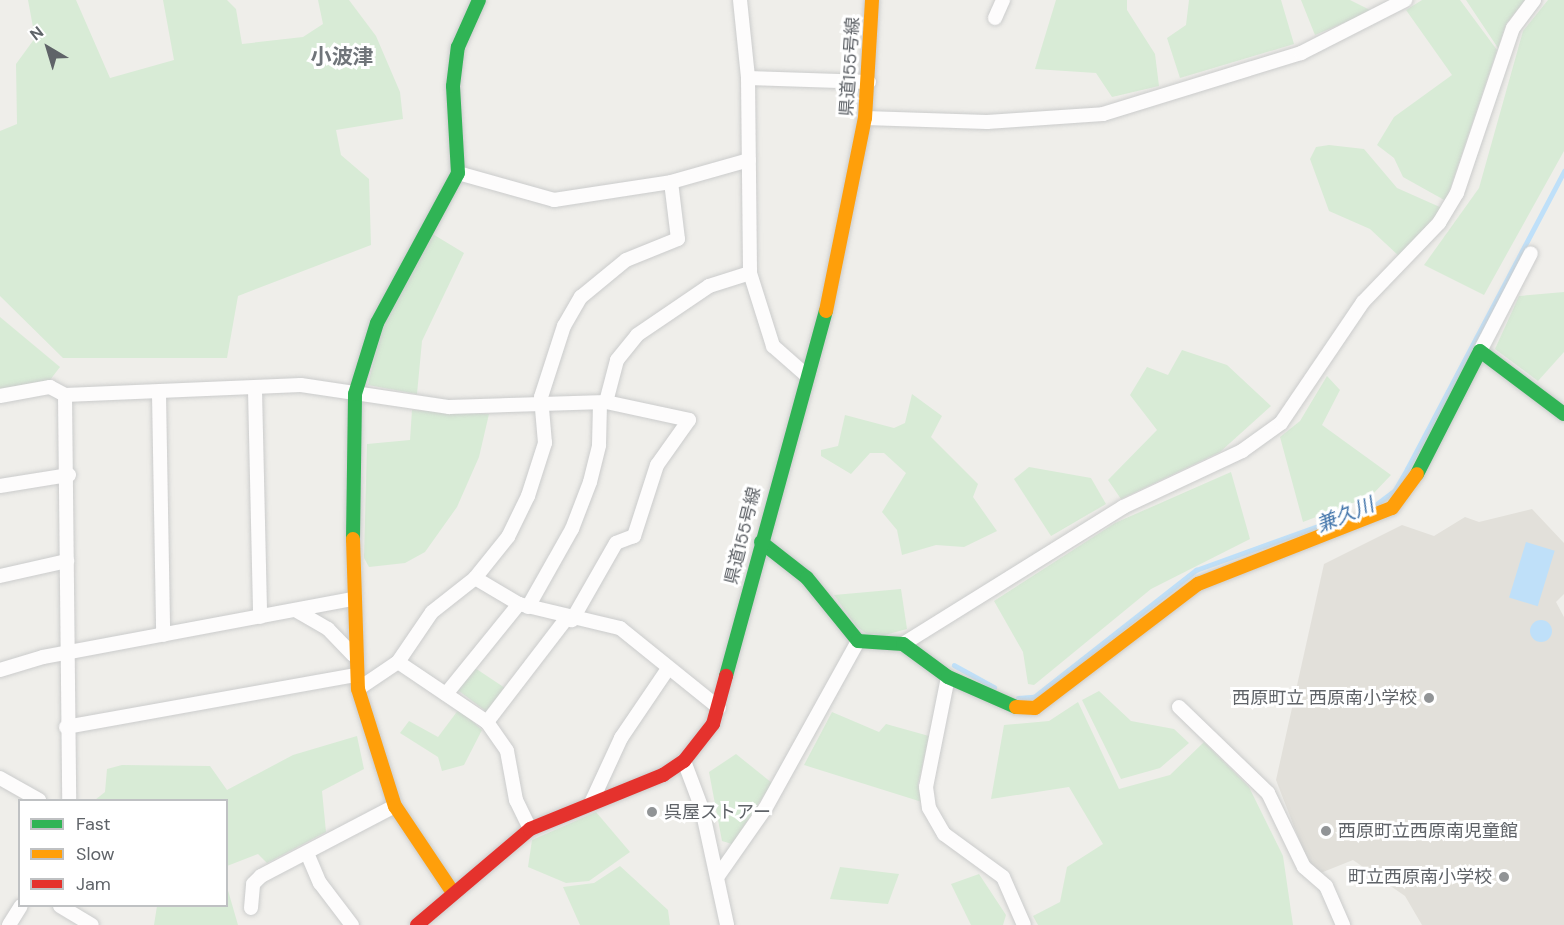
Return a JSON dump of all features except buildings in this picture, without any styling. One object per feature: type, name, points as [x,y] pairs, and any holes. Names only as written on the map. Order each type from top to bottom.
[{"type":"street","points":[[452,891],[395,806],[357,682],[353,655],[352,599],[355,394],[377,323],[458,173],[453,86],[458,47],[479,0]]},
{"type":"street","points":[[740,0],[748,78],[750,273],[772,346],[806,375]]},
{"type":"street","name":"県道155号線","points":[[417,925],[452,891],[530,829],[645,784],[684,761],[708,734],[719,708],[760,542],[835,277],[865,118],[869,82],[872,0]]},
{"type":"street","points":[[995,18],[1003,0]]},
{"type":"street","points":[[865,118],[987,122],[1103,114],[1301,53],[1405,0]]},
{"type":"street","points":[[903,644],[1123,507],[1242,451],[1281,423],[1363,303],[1445,213],[1457,193],[1513,28],[1534,0]]},
{"type":"street","points":[[748,78],[869,82]]},
{"type":"street","points":[[458,173],[555,200],[671,182],[749,159]]},
{"type":"street","points":[[66,727],[357,682],[398,662],[432,612],[475,578],[508,537],[528,496],[545,443],[540,407],[552,356],[581,297],[626,260],[678,239],[671,182]]},
{"type":"street","points":[[760,542],[807,578],[858,641],[903,644],[948,677],[1015,707],[1035,708],[1198,585],[1392,508],[1411,486],[1531,253]]},
{"type":"street","points":[[446,694],[524,606],[572,530],[590,482],[599,445],[603,403],[617,360],[637,335],[709,286],[750,273]]},
{"type":"street","points":[[1480,351],[1564,414]]},
{"type":"street","points":[[0,396],[50,387],[65,395],[255,390],[301,385],[449,407],[540,407],[603,403],[689,420],[657,465],[634,536],[616,543],[569,620],[487,722]]},
{"type":"street","points":[[255,390],[260,617]]},
{"type":"street","points":[[159,394],[163,635]]},
{"type":"street","points":[[65,395],[69,475],[66,656],[69,799]]},
{"type":"street","points":[[0,486],[69,475]]},
{"type":"street","points":[[0,576],[67,561]]},
{"type":"street","points":[[475,578],[524,606],[569,620],[620,628],[667,670],[719,708]]},
{"type":"street","points":[[0,670],[163,635],[352,599]]},
{"type":"street","points":[[297,611],[328,629],[353,655]]},
{"type":"street","points":[[718,876],[765,808],[858,641]]},
{"type":"street","points":[[398,662],[487,722],[507,751],[516,800],[530,829]]},
{"type":"street","points":[[591,804],[621,738],[667,670]]},
{"type":"street","points":[[948,677],[926,787],[929,808],[944,834],[1003,877],[1024,925]]},
{"type":"street","points":[[1179,706],[1268,793],[1304,867],[1326,886],[1343,925]]},
{"type":"street","points":[[684,761],[718,876],[727,925]]},
{"type":"street","points":[[0,778],[36,799]]},
{"type":"street","points":[[251,908],[255,880],[395,806]]},
{"type":"street","points":[[307,853],[320,883],[352,925]]},
{"type":"street","points":[[9,925],[20,907]]},
{"type":"street","points":[[62,907],[92,925]]},
{"type":"shaded area","name":"西原町立 西原南小学校","points":[[1532,509],[1564,543],[1564,594],[1556,602],[1564,617],[1564,925],[1422,925],[1405,896],[1353,860],[1318,874],[1307,860],[1276,780],[1324,564],[1402,525],[1434,536],[1465,517],[1479,522]]},
{"type":"green space","points":[[28,0],[76,0],[110,78],[174,60],[163,0],[227,0],[236,9],[242,44],[303,37],[323,24],[318,0],[349,0],[376,36],[400,92],[403,119],[336,130],[341,155],[369,179],[371,245],[238,296],[227,358],[63,358],[0,296],[0,131],[17,124],[16,64],[35,38]]},
{"type":"green space","points":[[1056,0],[1127,0],[1127,10],[1155,54],[1159,86],[1112,97],[1096,73],[1035,69]]},
{"type":"green space","points":[[1189,0],[1281,0],[1294,44],[1180,78],[1167,38],[1186,25]]},
{"type":"green space","points":[[1301,0],[1350,0],[1372,11],[1315,35]]},
{"type":"green space","points":[[1422,0],[1460,0],[1497,50],[1446,201],[1403,177],[1394,158],[1377,145],[1394,117],[1452,75],[1406,10]]},
{"type":"green space","points":[[1466,0],[1525,0],[1506,24],[1498,48]]},
{"type":"green space","points":[[1548,0],[1564,0],[1564,151],[1484,295],[1424,265],[1479,188],[1523,31]]},
{"type":"green space","points":[[1329,145],[1364,149],[1397,188],[1442,208],[1400,257],[1370,229],[1329,211],[1310,159],[1316,147]]},
{"type":"green space","points":[[431,233],[464,253],[422,341],[417,394],[368,385],[382,327]]},
{"type":"green space","points":[[1564,292],[1564,352],[1538,381],[1495,349],[1519,296]]},
{"type":"green space","points":[[0,317],[60,367],[50,380],[0,390]]},
{"type":"green space","points":[[1182,350],[1227,365],[1271,406],[1220,452],[1121,499],[1108,480],[1157,430],[1130,395],[1147,367],[1168,375]]},
{"type":"green space","points":[[1327,376],[1340,390],[1322,425],[1391,475],[1371,496],[1303,522],[1280,437],[1300,421]]},
{"type":"green space","points":[[912,394],[942,416],[931,437],[978,484],[973,497],[997,531],[964,547],[936,545],[902,555],[897,530],[882,512],[906,473],[884,453],[870,453],[851,474],[821,456],[821,450],[838,446],[845,415],[894,428],[905,423]]},
{"type":"green space","points":[[412,410],[489,414],[479,457],[457,507],[425,552],[405,563],[369,567],[364,558],[367,444],[410,440]]},
{"type":"green space","points":[[1029,467],[1091,478],[1106,504],[1051,536],[1014,479]]},
{"type":"green space","points":[[1231,472],[1250,539],[1151,589],[1034,685],[1028,684],[1023,652],[994,601],[1115,523]]},
{"type":"green space","points":[[901,589],[907,629],[885,635],[867,634],[856,626],[834,595]]},
{"type":"green space","points":[[475,668],[505,688],[487,712],[455,688]]},
{"type":"green space","points":[[1099,691],[1131,721],[1174,729],[1189,743],[1160,768],[1121,779],[1082,700]]},
{"type":"green space","points":[[1078,702],[1119,789],[1170,775],[1204,742],[1249,787],[1283,856],[1293,925],[1038,925],[1033,916],[1060,902],[1067,867],[1103,844],[1069,787],[991,799],[1004,725],[1049,721]]},
{"type":"green space","points":[[459,709],[482,730],[464,765],[442,771],[438,757],[400,733],[409,721],[438,737]]},
{"type":"green space","points":[[832,712],[879,732],[886,724],[929,736],[918,784],[922,802],[804,765]]},
{"type":"green space","points":[[357,736],[364,769],[322,791],[326,832],[267,863],[258,854],[228,866],[228,799],[96,799],[105,792],[107,769],[122,765],[210,766],[227,790],[293,755]]},
{"type":"green space","points":[[736,754],[772,783],[732,844],[722,841],[709,772]]},
{"type":"green space","points":[[596,812],[630,852],[589,881],[566,883],[528,867],[532,840]]},
{"type":"green space","points":[[620,866],[668,910],[670,925],[580,925],[563,887],[594,883]]},
{"type":"green space","points":[[840,867],[899,874],[888,904],[830,899]]},
{"type":"green space","points":[[979,874],[1006,915],[1003,925],[971,925],[951,884]]},
{"type":"green space","points":[[228,890],[238,925],[154,925],[157,907],[228,907]]},
{"type":"water","points":[[1526,542],[1555,551],[1538,606],[1509,597]]},
{"type":"water","points":[[1541,620],[1549,623],[1552,631],[1549,639],[1541,642],[1533,639],[1530,631],[1533,623]]},
{"type":"waterway","name":"兼久川","points":[[1374,506],[1395,490],[1407,469],[1564,171]]},
{"type":"waterway","name":"兼久川","points":[[1018,698],[1034,697],[1196,570],[1349,515]]},
{"type":"waterway","points":[[954,665],[994,687]]},
{"type":"traffic: fast","points":[[353,539],[355,394],[377,323],[458,173],[453,86],[458,47],[479,0]]},
{"type":"traffic: fast","points":[[726,676],[826,311]]},
{"type":"traffic: fast","points":[[1417,474],[1480,351],[1564,414]]},
{"type":"traffic: fast","points":[[761,542],[807,578],[858,641],[903,644],[948,677],[1016,707]]},
{"type":"traffic: slow","points":[[826,311],[865,118],[872,0]]},
{"type":"traffic: slow","points":[[1016,707],[1035,708],[1198,584],[1392,508],[1417,474]]},
{"type":"traffic: slow","points":[[353,539],[358,689],[395,806],[452,891]]},
{"type":"traffic: jam","points":[[417,925],[530,829],[663,775],[684,761],[713,724],[726,676]]},
{"type":"place","name":"西原町立 西原南小学校","points":[[1429,698]]},
{"type":"place","name":"呉屋ストアー","points":[[652,812]]},
{"type":"place","name":"西原町立西原南児童館","points":[[1326,831]]},
{"type":"place","name":"町立西原南小学校","points":[[1504,877]]},
{"type":"district","name":"小波津","points":[[342,57]]}]
